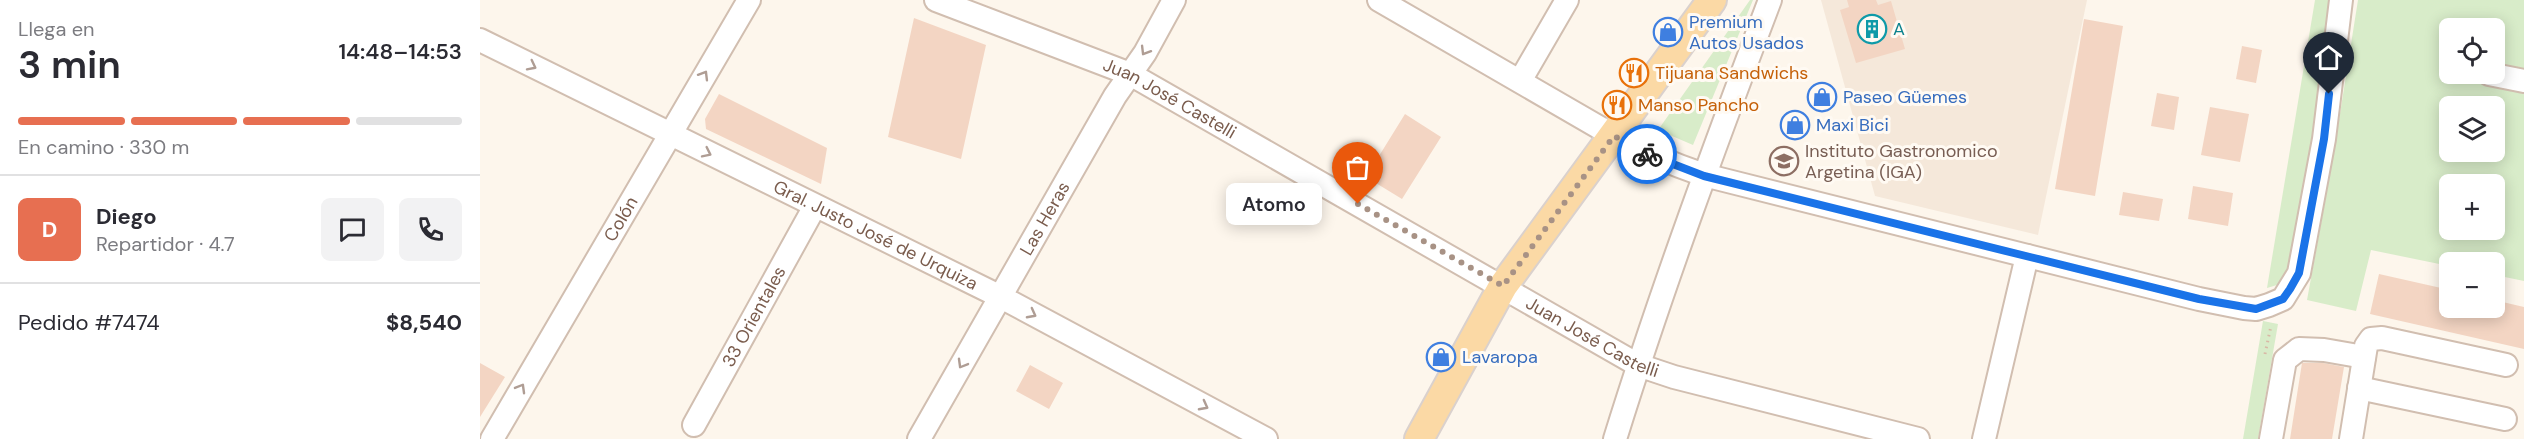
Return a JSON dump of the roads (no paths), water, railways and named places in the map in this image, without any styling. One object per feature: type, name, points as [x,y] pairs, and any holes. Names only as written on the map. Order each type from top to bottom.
[{"type":"main road","points":[[1419,439],[1503,286],[1712,0]]},
{"type":"street","name":"Colón","points":[[492,439],[749,0]]},
{"type":"street","name":"Juan José Castelli","points":[[936,0],[983,8],[1130,74],[1638,365],[1674,377],[1918,439]]},
{"type":"street","name":"Las Heras","points":[[919,439],[1115,96],[1174,0]]},
{"type":"street","points":[[1520,81],[1568,0]]},
{"type":"street","points":[[1615,439],[1638,365],[1704,176],[1770,0]]},
{"type":"street","points":[[1394,4],[1614,136],[1652,156],[1704,176],[2027,256],[2256,309],[2283,299],[2299,273],[2324,139],[2341,0]]},
{"type":"street","name":"Gral. Justo José de Urquiza","points":[[480,40],[1001,297],[1266,439]]},
{"type":"street","points":[[2505,77],[2524,81]]},
{"type":"street","name":"33 Orientales","points":[[694,425],[815,206]]},
{"type":"street","points":[[1984,439],[2027,256]]},
{"type":"street","points":[[2351,439],[2366,346],[2371,339],[2382,338],[2506,365]]},
{"type":"street","points":[[2271,439],[2285,360],[2299,349],[2324,350],[2364,357]]},
{"type":"street","points":[[2359,388],[2505,419]]},
{"type":"place","name":"A","points":[[1872,29]]},
{"type":"place","name":"Premium Autos Usados","points":[[1668,32]]},
{"type":"place","name":"Tijuana Sandwichs","points":[[1634,73]]},
{"type":"place","name":"Paseo Güemes","points":[[1822,97]]},
{"type":"place","name":"Manso Pancho","points":[[1617,105]]},
{"type":"place","name":"Maxi Bici","points":[[1795,125]]},
{"type":"place","name":"Instituto Gastronomico Argetina (IGA)","points":[[1784,161]]},
{"type":"place","name":"Atomo","points":[[1358,204]]},
{"type":"place","name":"Lavaropa","points":[[1441,357]]}]
